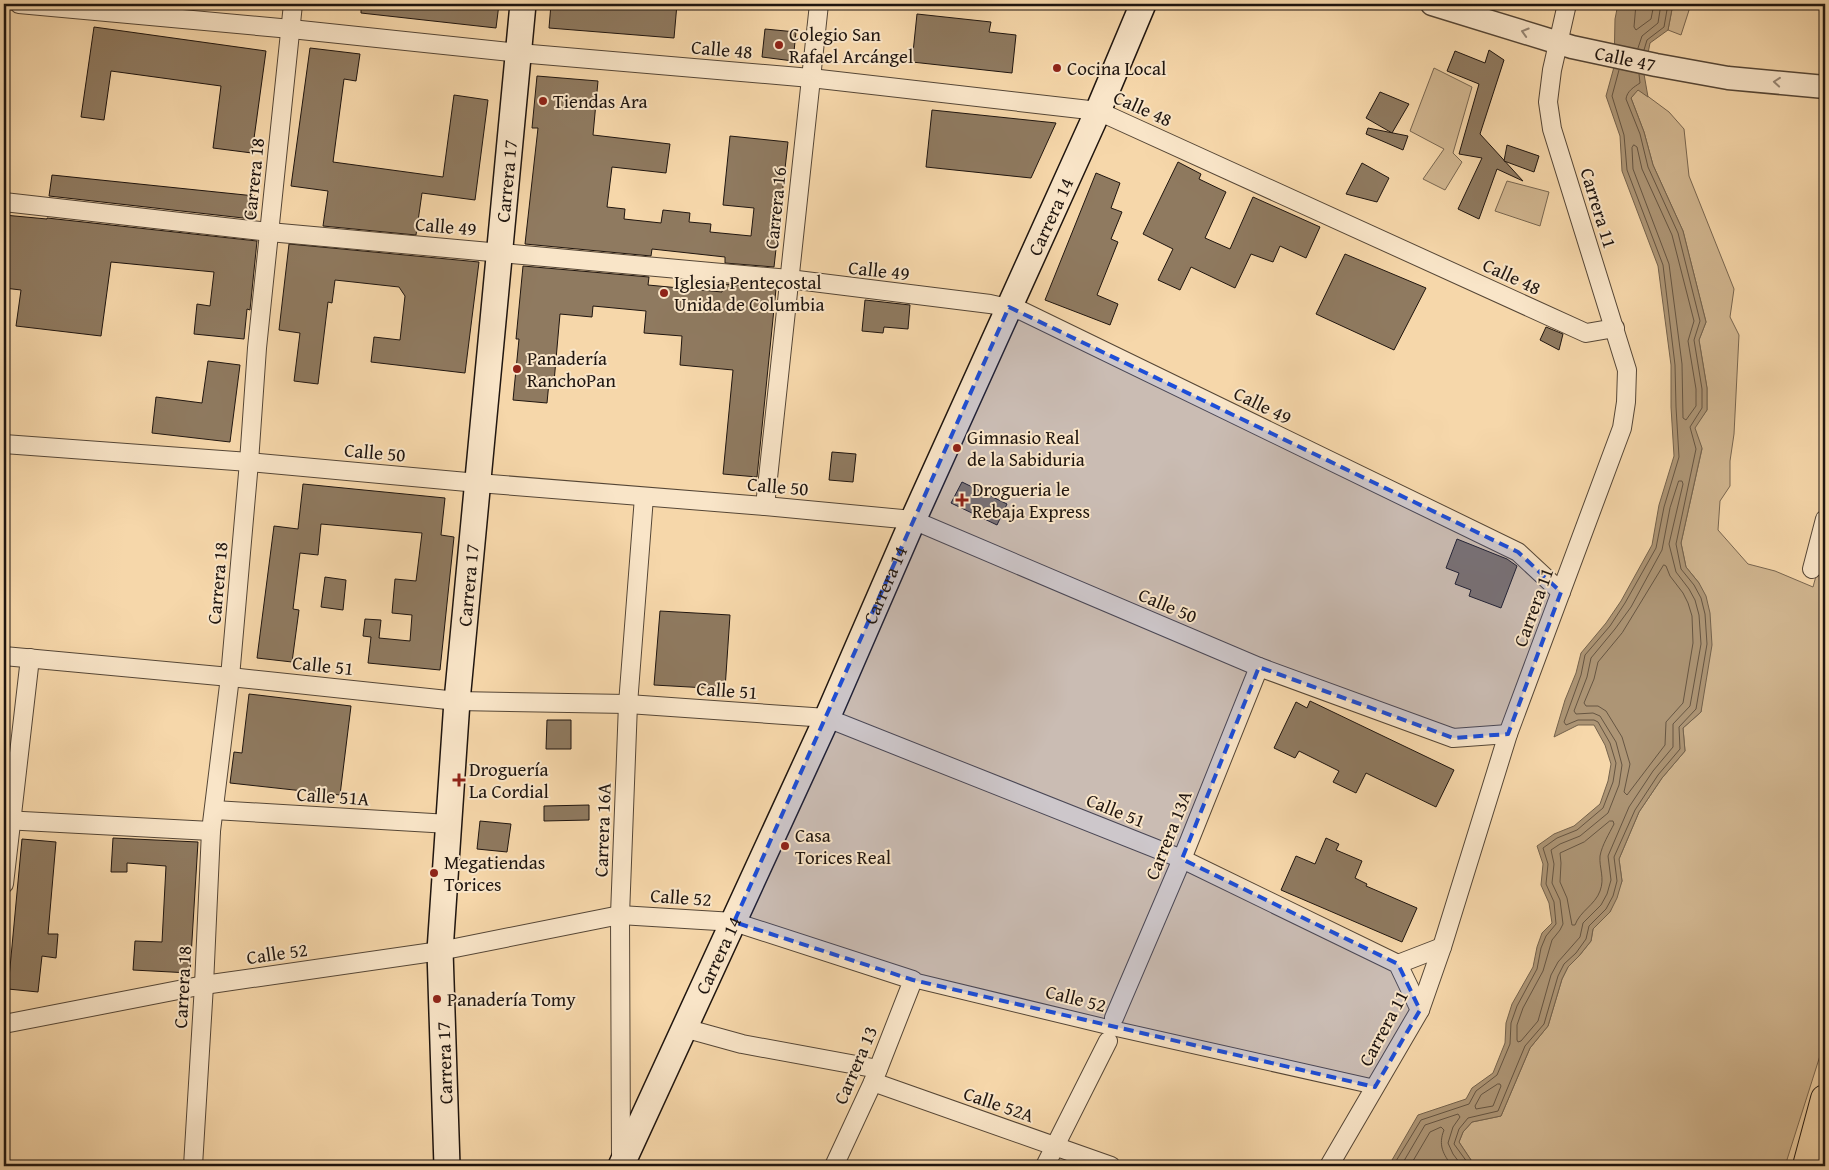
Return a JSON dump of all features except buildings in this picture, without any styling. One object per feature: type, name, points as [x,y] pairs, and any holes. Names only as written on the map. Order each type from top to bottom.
[{"type":"highway","points":[[1807,1166],[1825,1099]]},
{"type":"main road","name":"Carrera 17","points":[[447,1166],[440,951],[457,701],[501,253],[523,4]]},
{"type":"main road","name":"Carrera 14","points":[[621,1166],[827,718],[913,520],[1098,111],[1143,4]]},
{"type":"street","name":"Calle 48","points":[[19,4],[290,28],[519,53],[811,78],[1098,111],[1586,333],[1615,328]]},
{"type":"street","name":"Carrera 18","points":[[194,1166],[211,831],[230,677],[257,348],[293,4]]},
{"type":"street","name":"Carrera 16","points":[[765,506],[819,4]]},
{"type":"street","name":"Calle 47","points":[[1432,4],[1565,44],[1656,64],[1728,78],[1825,87]]},
{"type":"street","name":"Carrera 11","points":[[1329,1166],[1420,1010],[1442,946],[1508,734],[1622,428],[1626,402],[1627,370],[1552,129],[1548,102],[1552,70],[1565,44],[1567,4]]},
{"type":"street","name":"Calle 49","points":[[4,202],[269,232],[789,280],[1009,307],[1022,311],[1518,552],[1561,592]]},
{"type":"street","name":"Calle 50","points":[[4,444],[249,462],[913,520],[1259,667],[1453,738],[1508,734]]},
{"type":"street","name":"Carrera 16A","points":[[621,1166],[620,914],[628,704],[644,497]]},
{"type":"street","points":[[1812,569],[1825,519]]},
{"type":"street","name":"Calle 51","points":[[4,656],[457,701],[628,704],[827,718],[1182,859],[1398,964]]},
{"type":"street","points":[[4,884],[8,820],[30,658]]},
{"type":"street","name":"Carrera 13A","points":[[1114,1018],[1182,859],[1259,667]]},
{"type":"street","name":"Calle 51A","points":[[214,810],[449,824]]},
{"type":"street","points":[[8,820],[211,831]]},
{"type":"street","name":"Calle 52","points":[[4,1024],[204,985],[440,951],[620,914],[734,922],[913,980],[1112,1028],[1374,1087]]},
{"type":"street","points":[[1420,1010],[1398,964],[1442,946]]},
{"type":"street","name":"Carrera 13","points":[[834,1166],[875,1076],[913,980]]},
{"type":"street","name":"Calle 52A","points":[[684,1028],[875,1076],[1111,1166]]},
{"type":"street","points":[[1045,1166],[1108,1041]]},
{"type":"highlighted area","points":[[1009,307],[1518,552],[1561,592],[1508,734],[1453,738],[1259,667],[1182,859],[1398,964],[1420,1010],[1375,1087],[913,980],[734,922]]},
{"type":"shaded area","points":[[1673,4],[1691,4],[1681,35],[1668,30]]},
{"type":"shaded area","points":[[1434,68],[1472,87],[1453,153],[1462,162],[1445,190],[1423,179],[1444,149],[1410,131]]},
{"type":"shaded area","points":[[1638,89],[1669,112],[1684,129],[1689,176],[1734,289],[1730,317],[1739,335],[1734,434],[1730,461],[1730,486],[1720,501],[1718,530],[1748,564],[1775,571],[1813,587],[1825,543],[1825,1040],[1785,1166],[1475,1166],[1459,1142],[1463,1132],[1472,1122],[1501,1116],[1530,1048],[1548,1026],[1562,979],[1568,967],[1591,941],[1593,929],[1610,912],[1622,881],[1619,859],[1639,812],[1662,778],[1685,751],[1683,728],[1701,712],[1703,690],[1699,583],[1686,567],[1681,543],[1702,449],[1694,428],[1707,410],[1707,388],[1699,340],[1706,322],[1683,231],[1653,165],[1644,132],[1631,98]]},
{"type":"shaded area","points":[[1507,181],[1549,192],[1540,226],[1495,211]]},
{"type":"water","points":[[1618,4],[1673,4],[1668,30],[1650,43],[1644,74],[1648,97],[1638,90],[1631,98],[1644,132],[1653,165],[1683,231],[1706,322],[1699,340],[1707,388],[1707,410],[1695,428],[1702,448],[1681,543],[1686,567],[1699,583],[1706,596],[1710,613],[1712,645],[1701,712],[1683,728],[1685,751],[1662,778],[1639,812],[1619,859],[1622,881],[1617,898],[1610,912],[1593,929],[1591,941],[1568,967],[1562,979],[1548,1026],[1530,1048],[1501,1116],[1472,1122],[1463,1132],[1459,1142],[1475,1166],[1387,1166],[1418,1115],[1466,1099],[1472,1088],[1493,1073],[1505,1043],[1506,1023],[1512,1004],[1533,967],[1542,933],[1552,923],[1549,903],[1541,885],[1543,864],[1537,846],[1554,834],[1574,826],[1600,804],[1608,781],[1611,764],[1605,745],[1594,725],[1578,725],[1554,737],[1581,653],[1606,623],[1621,601],[1652,545],[1659,505],[1674,456],[1671,365],[1658,266],[1622,171],[1620,136],[1606,96],[1614,67],[1615,19]]},
{"type":"place","name":"Colegio San Rafael Arcángel","points":[[779,45]]},
{"type":"place","name":"Cocina Local","points":[[1057,68]]},
{"type":"place","name":"Tiendas Ara","points":[[543,101]]},
{"type":"place","name":"Iglesia Pentecostal Unida de Columbia","points":[[664,293]]},
{"type":"place","name":"Panadería RanchoPan","points":[[517,369]]},
{"type":"place","name":"Gimnasio Real de la Sabiduria","points":[[957,448]]},
{"type":"place","name":"Drogueria le Rebaja Express","points":[[962,500]]},
{"type":"place","name":"Droguería La Cordial","points":[[459,780]]},
{"type":"place","name":"Casa Torices Real","points":[[785,846]]},
{"type":"place","name":"Megatiendas Torices","points":[[434,873]]},
{"type":"place","name":"Panadería Tomy","points":[[437,999]]}]
